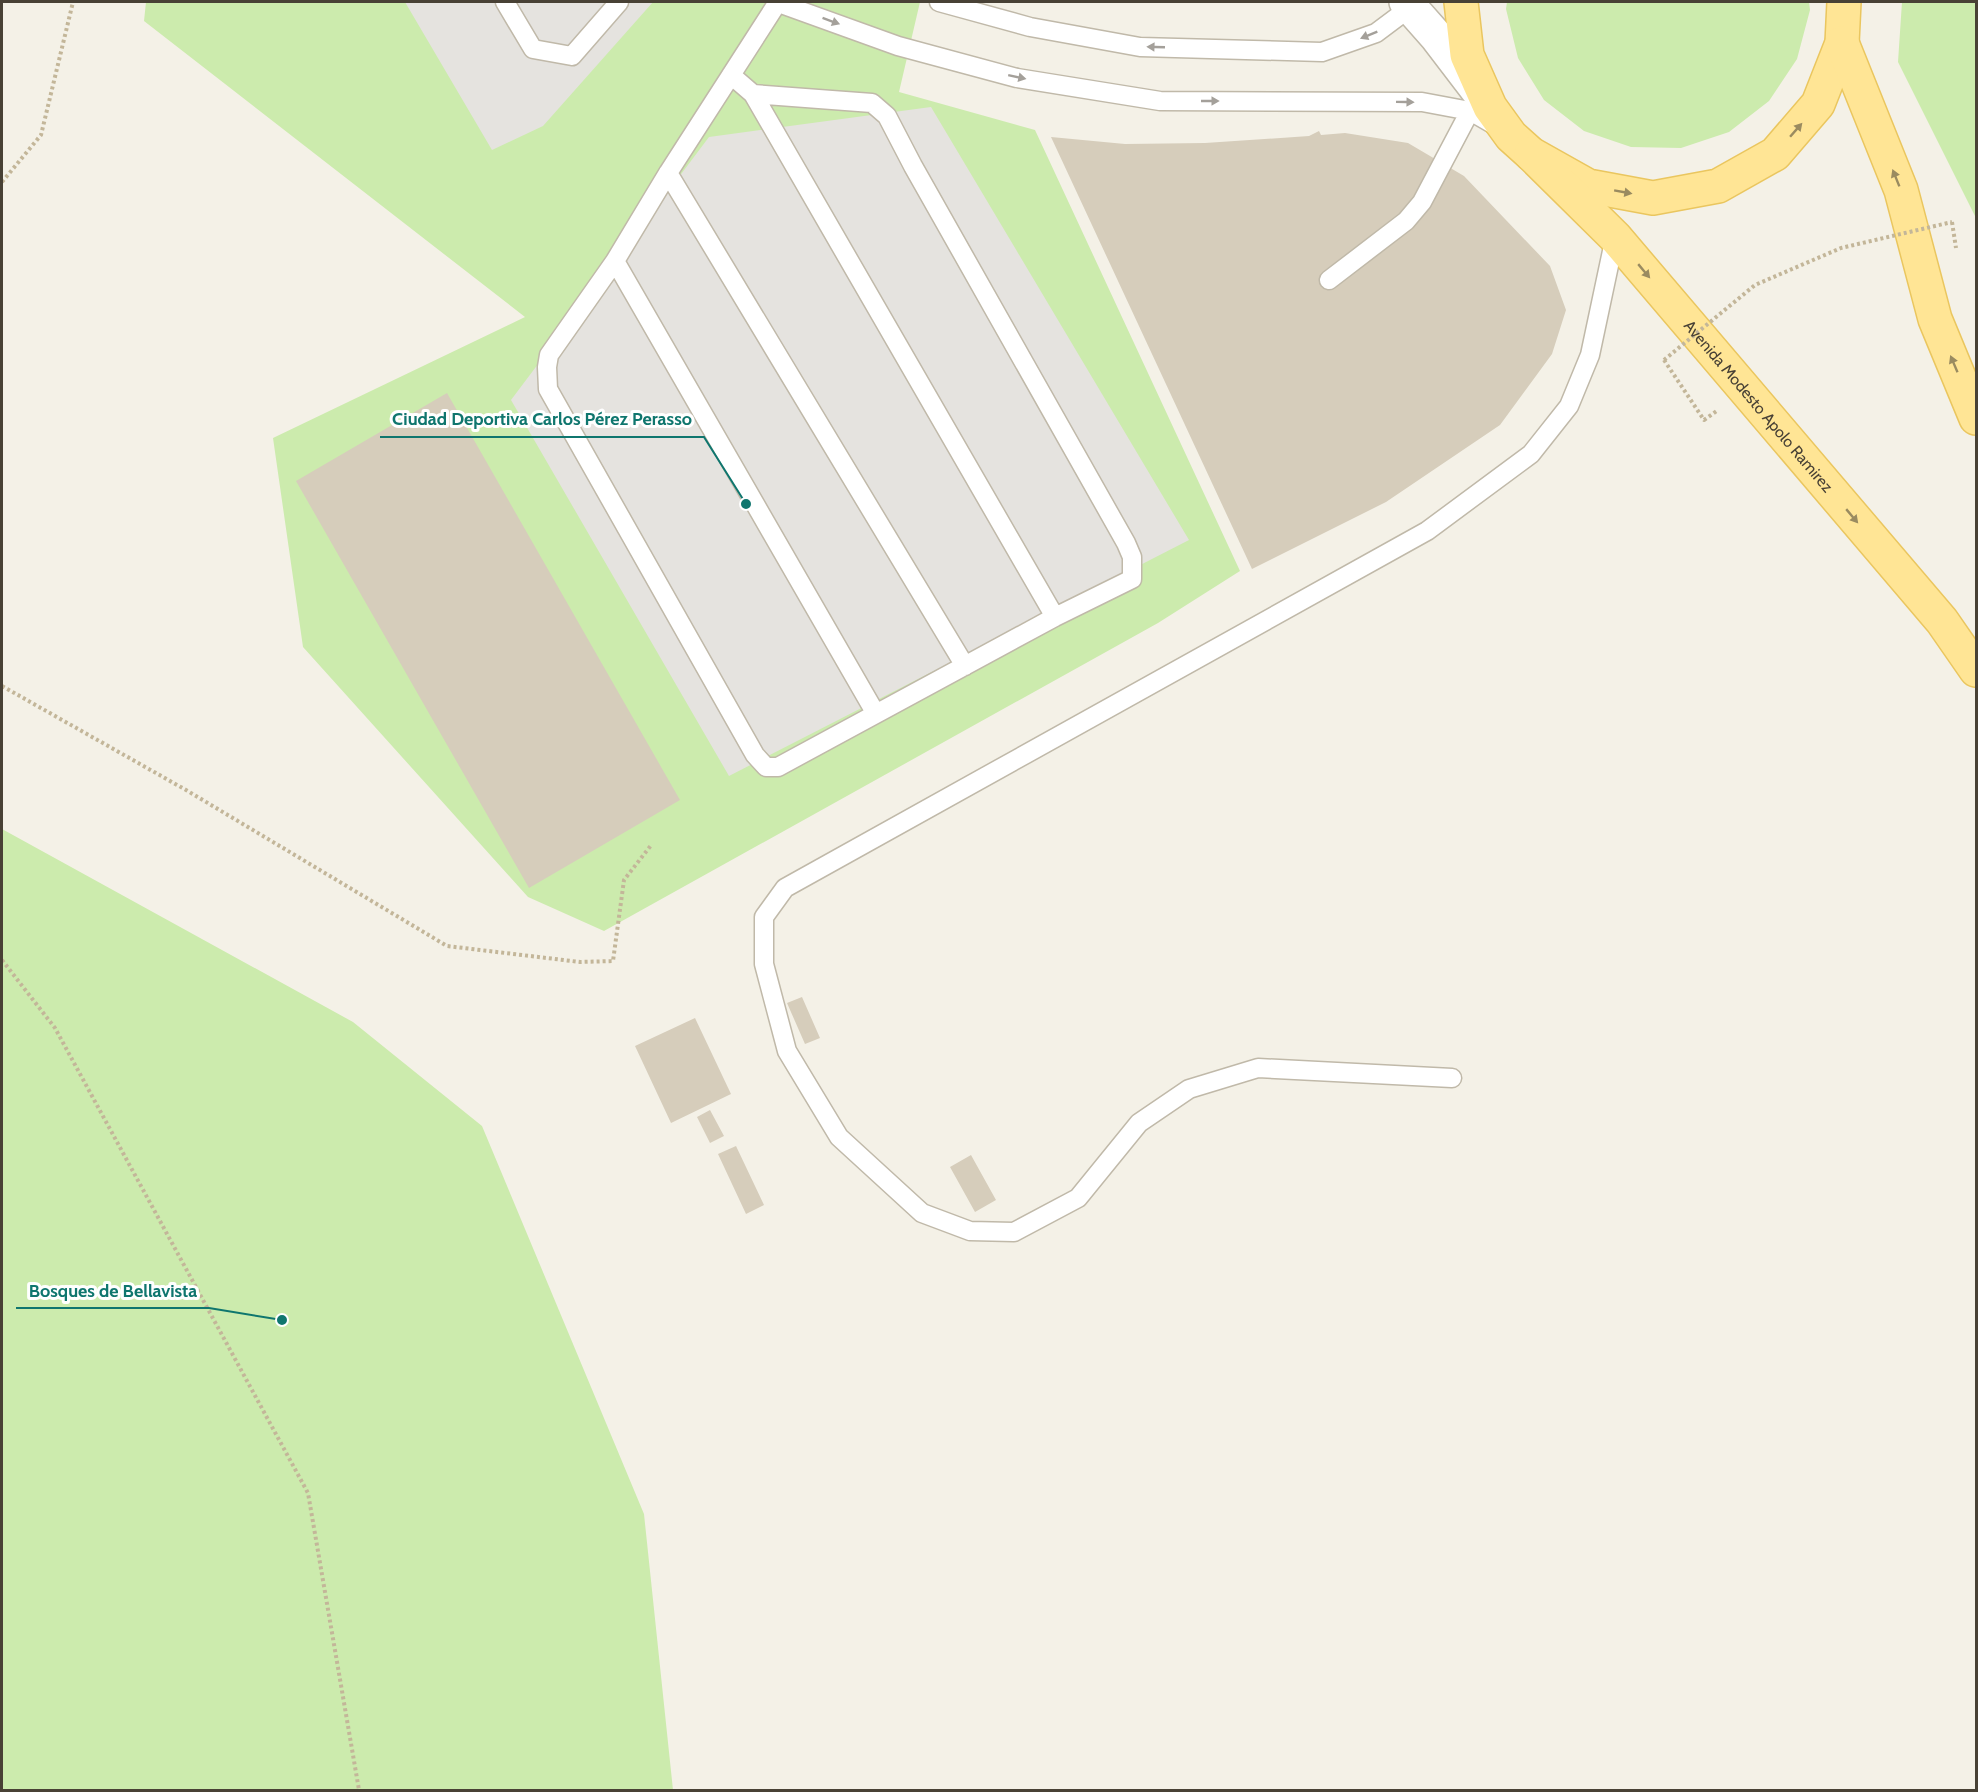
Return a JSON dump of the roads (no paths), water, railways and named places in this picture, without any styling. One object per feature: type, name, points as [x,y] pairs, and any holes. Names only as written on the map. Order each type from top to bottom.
[{"type":"main road","name":"Avenida Modesto Apolo Ramirez","points":[[1461,2],[1467,55],[1480,109],[1521,145],[1615,237],[1942,621],[1977,670]]},
{"type":"main road","points":[[1521,145],[1588,186],[1653,198],[1718,186],[1775,154],[1818,104],[1842,43],[1844,2]]},
{"type":"main road","points":[[1842,43],[1901,190],[1935,319],[1977,418]]},
{"type":"street","points":[[1412,4],[1436,36],[1480,109]]},
{"type":"lane","points":[[505,2],[533,49],[572,56],[619,2]]},
{"type":"lane","points":[[753,94],[872,103],[887,116],[1132,557],[1131,579],[1055,617],[778,767],[766,767],[755,755],[548,389],[547,367],[549,355],[615,261],[777,2],[898,46],[1017,78],[1160,101],[1422,102],[1480,109],[1412,215],[1329,280]]},
{"type":"lane","points":[[939,2],[1030,27],[1140,47],[1322,52],[1376,33],[1412,4]]},
{"type":"lane","points":[[731,75],[753,94],[1055,617]]},
{"type":"lane","points":[[668,173],[965,666]]},
{"type":"lane","points":[[1452,1078],[1258,1068],[1189,1089],[1139,1123],[1078,1198],[1014,1232],[970,1232],[922,1213],[839,1137],[787,1051],[764,964],[764,917],[785,888],[1427,531],[1531,454],[1569,406],[1590,355],[1615,237]]},
{"type":"lane","points":[[615,261],[876,714]]},
{"type":"place","name":"Ciudad Deportiva Carlos Pérez Perasso","points":[[746,504]]},
{"type":"place","name":"Bosques de Bellavista","points":[[282,1320]]}]
